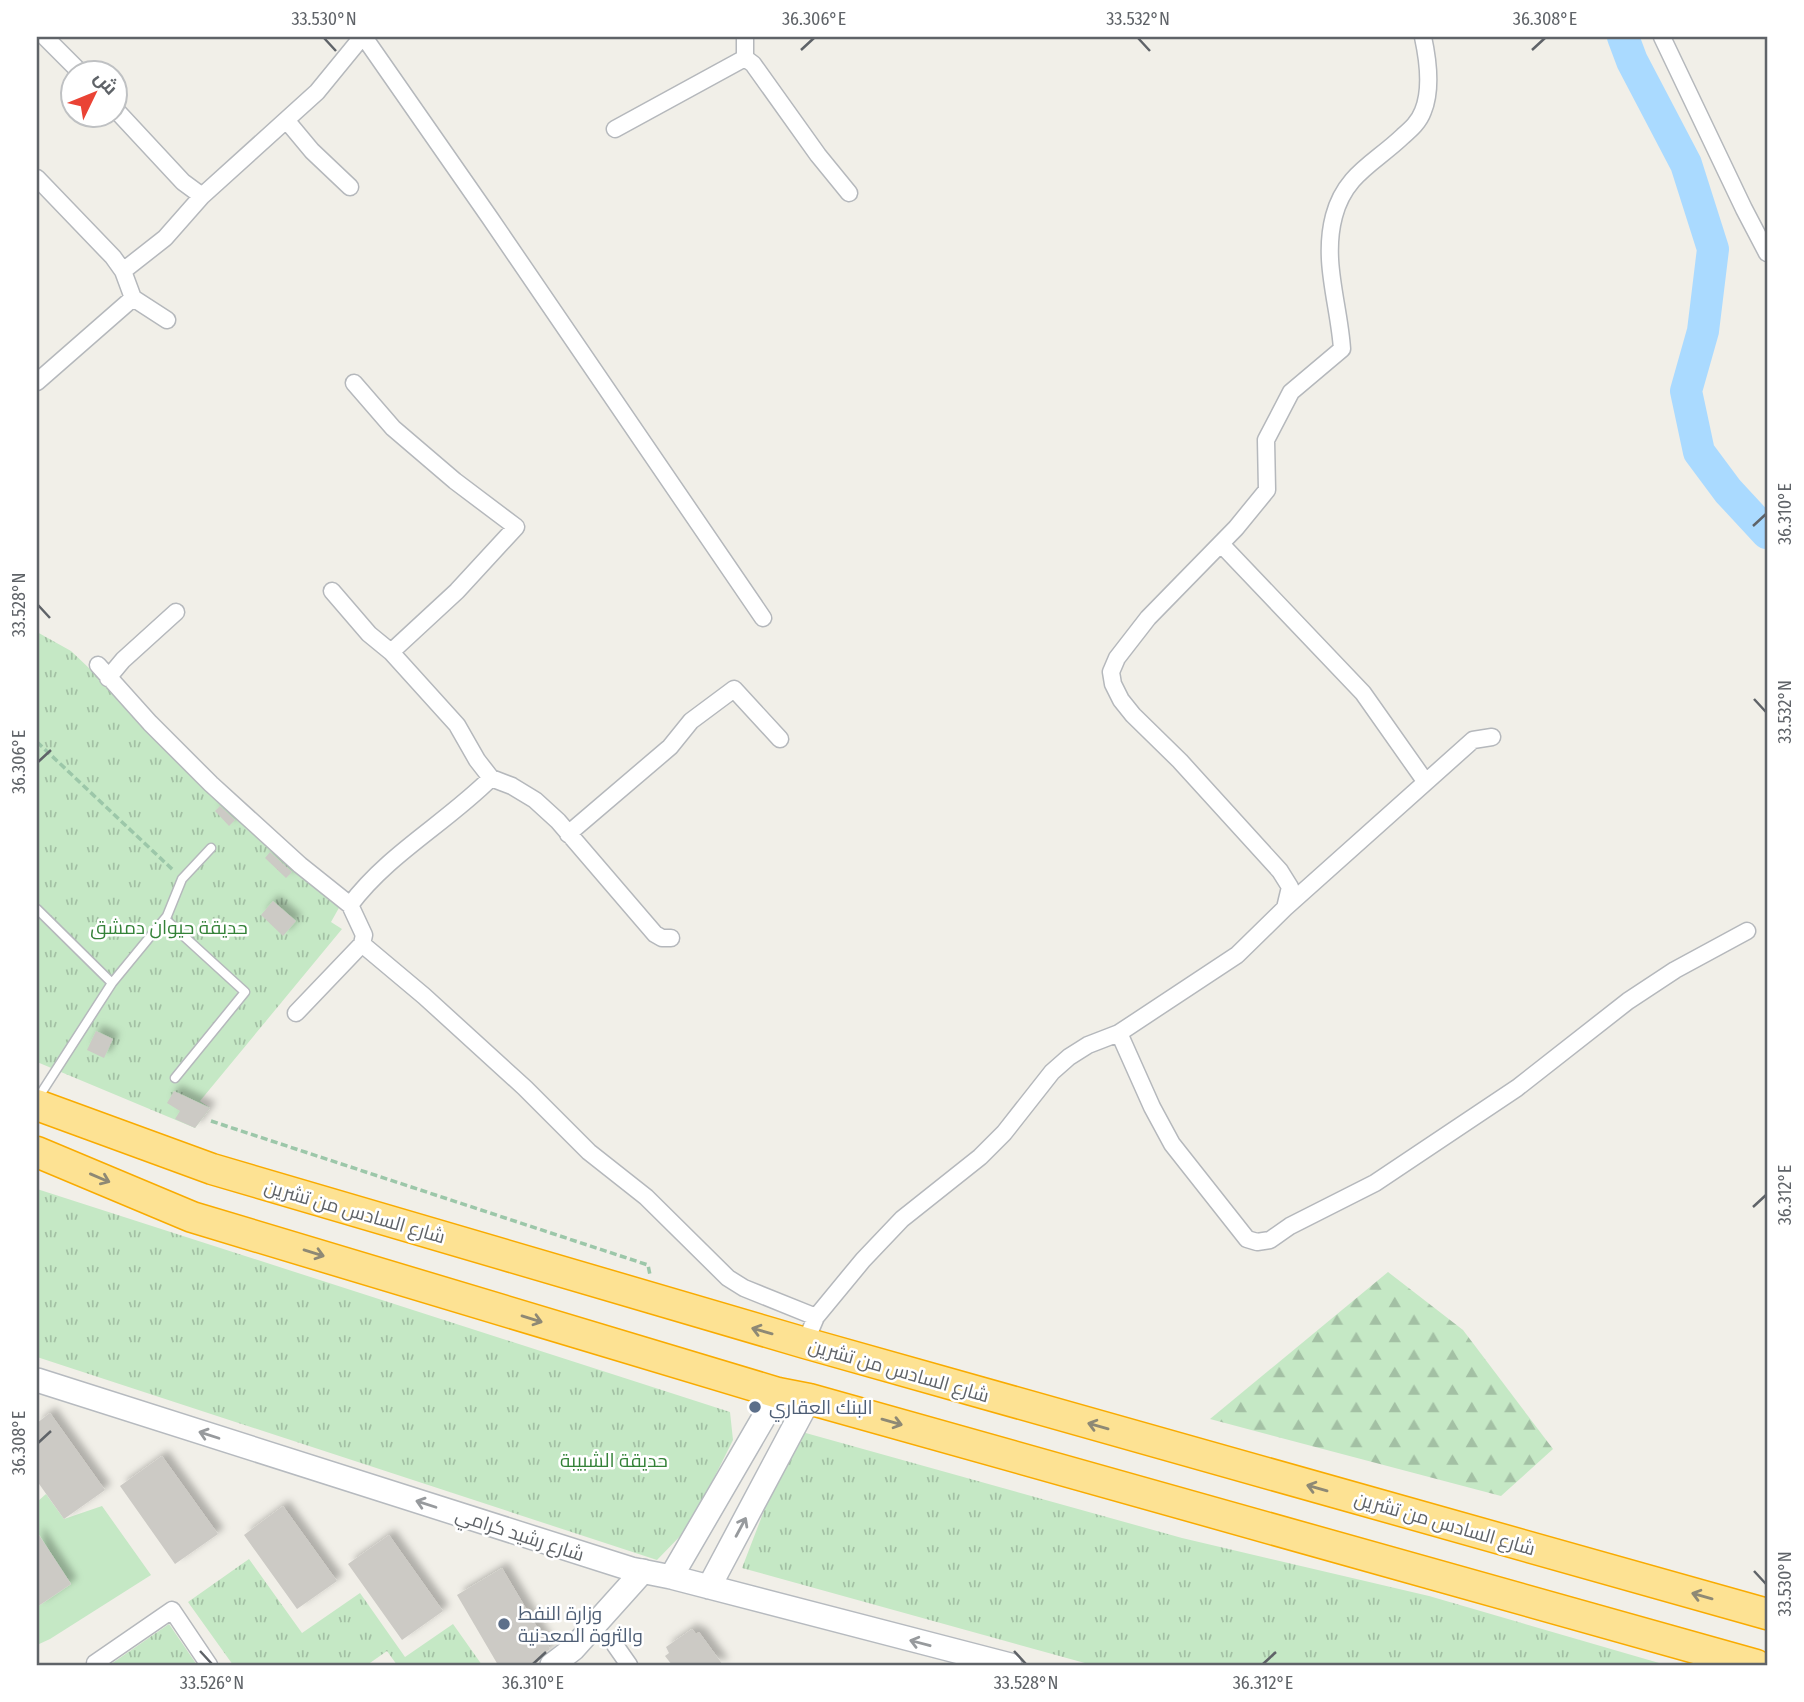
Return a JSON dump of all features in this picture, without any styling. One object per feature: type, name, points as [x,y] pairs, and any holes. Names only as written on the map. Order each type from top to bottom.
[{"type":"highway","name":"شارع السادس من تشرين","points":[[37,1103],[212,1169],[653,1299],[811,1330],[1767,1614]]},
{"type":"highway","points":[[37,1152],[192,1217],[778,1393],[809,1399],[1756,1665]]},
{"type":"main road","name":"شارع رشيد كرامي","points":[[37,1380],[637,1570],[709,1587],[953,1659],[1010,1665]]},
{"type":"main road","points":[[671,1577],[778,1393]]},
{"type":"main road","points":[[709,1587],[809,1399]]},
{"type":"main road","points":[[544,1665],[564,1640],[637,1570]]},
{"type":"main road","points":[[552,1665],[573,1648],[637,1570]]},
{"type":"street","points":[[45,37],[68,60]]},
{"type":"street","points":[[123,271],[165,238],[202,196],[317,92],[344,44],[363,37],[763,618]]},
{"type":"street","points":[[745,37],[745,58]]},
{"type":"street","points":[[1285,908],[1290,887],[1280,871],[1180,761],[1132,715],[1113,684],[1111,672],[1116,657],[1148,618],[1221,544],[1267,490],[1266,440],[1291,392],[1342,349],[1329,261],[1334,215],[1358,172],[1416,125],[1423,111],[1429,72],[1423,37]]},
{"type":"street","points":[[1662,37],[1767,253]]},
{"type":"street","points":[[615,129],[745,58]]},
{"type":"street","points":[[745,58],[753,64],[818,155],[849,193]]},
{"type":"street","points":[[287,121],[312,151],[350,187]]},
{"type":"street","points":[[130,125],[183,182],[202,196]]},
{"type":"street","points":[[37,178],[113,257],[123,271],[133,298],[167,320]]},
{"type":"street","points":[[37,382],[133,298]]},
{"type":"street","points":[[354,383],[393,428],[455,481],[516,527],[457,591],[391,652]]},
{"type":"street","points":[[1221,544],[1363,693],[1425,781]]},
{"type":"street","points":[[332,591],[369,634],[391,652],[457,725],[491,778],[512,786],[535,800],[558,821],[655,934],[662,938],[671,938]]},
{"type":"street","points":[[176,612],[122,660],[103,671],[211,784],[300,865],[350,905],[363,934],[362,944],[296,1013]]},
{"type":"street","points":[[568,834],[670,747],[691,721],[734,689],[780,739]]},
{"type":"street","points":[[362,944],[514,1078],[589,1152],[646,1197],[728,1278],[811,1330],[847,1277],[902,1219],[996,1141],[1052,1072],[1088,1045],[1119,1033],[1237,955],[1425,781],[1473,740],[1492,737]]},
{"type":"street","points":[[350,905],[392,861],[467,801],[491,778]]},
{"type":"street","points":[[1119,1033],[1147,1097],[1172,1144],[1247,1239],[1257,1242],[1270,1240],[1290,1226],[1375,1183],[1517,1088],[1628,1001],[1675,970],[1747,931]]},
{"type":"street","points":[[97,1665],[95,1663],[172,1610],[209,1665]]},
{"type":"street","points":[[615,1645],[629,1665]]},
{"type":"lane","points":[[37,1103],[112,983],[165,919],[182,879],[211,848]]},
{"type":"lane","points":[[37,909],[112,983]]},
{"type":"lane","points":[[165,919],[245,992],[175,1078]]},
{"type":"path","points":[[37,742],[182,879]]},
{"type":"path","points":[[211,1121],[648,1265],[653,1299]]},
{"type":"green space","name":"حديقة حيوان دمشق","points":[[37,632],[71,651],[340,906],[331,922],[342,929],[200,1101],[210,1108],[195,1128],[37,1062]]},
{"type":"green space","name":"حديقة الشبيبة","points":[[37,1189],[730,1412],[733,1440],[690,1526],[657,1560],[37,1357]]},
{"type":"green space","points":[[1388,1272],[1463,1330],[1553,1449],[1501,1496],[1210,1419]]},
{"type":"green space","points":[[795,1430],[1182,1538],[1429,1596],[1666,1665],[1092,1665],[742,1568]]},
{"type":"green space","points":[[46,1494],[64,1519],[102,1506],[151,1575],[37,1645],[37,1607],[71,1584],[37,1532],[37,1502]]},
{"type":"green space","points":[[249,1559],[302,1633],[360,1593],[405,1657],[453,1624],[482,1665],[397,1665],[387,1651],[367,1665],[233,1665],[188,1602]]},
{"type":"green space","points":[[169,1624],[197,1665],[111,1664]]},
{"type":"building","points":[[220,806],[235,820],[229,826],[215,811]]},
{"type":"building","points":[[270,852],[292,872],[286,878],[265,858]]},
{"type":"building","points":[[273,901],[296,921],[283,936],[261,915]]},
{"type":"building","points":[[96,1031],[113,1039],[104,1058],[87,1050]]},
{"type":"building","points":[[174,1091],[210,1108],[195,1128],[175,1119],[180,1111],[167,1103]]},
{"type":"building","points":[[50,1413],[105,1490],[64,1519],[37,1481],[37,1423]]},
{"type":"building","points":[[162,1456],[218,1534],[175,1564],[120,1486]]},
{"type":"building","points":[[283,1506],[337,1581],[297,1609],[244,1535]]},
{"type":"building","points":[[37,1532],[71,1584],[37,1607]]},
{"type":"building","points":[[389,1535],[443,1611],[402,1640],[348,1564]]},
{"type":"building","name":"وزارة النفط والثروة المعدنية","points":[[502,1568],[550,1649],[530,1665],[498,1665],[457,1595]]},
{"type":"building","points":[[692,1629],[696,1634],[699,1632],[723,1665],[672,1665],[665,1656],[669,1653],[666,1647]]},
{"type":"waterway","points":[[1623,37],[1632,61],[1686,164],[1713,249],[1703,331],[1686,391],[1699,452],[1728,491],[1767,533]]},
{"type":"place","name":"البنك العقاري","points":[[755,1407]]},
{"type":"place","name":"وزارة النفط والثروة المعدنية","points":[[504,1624]]}]
